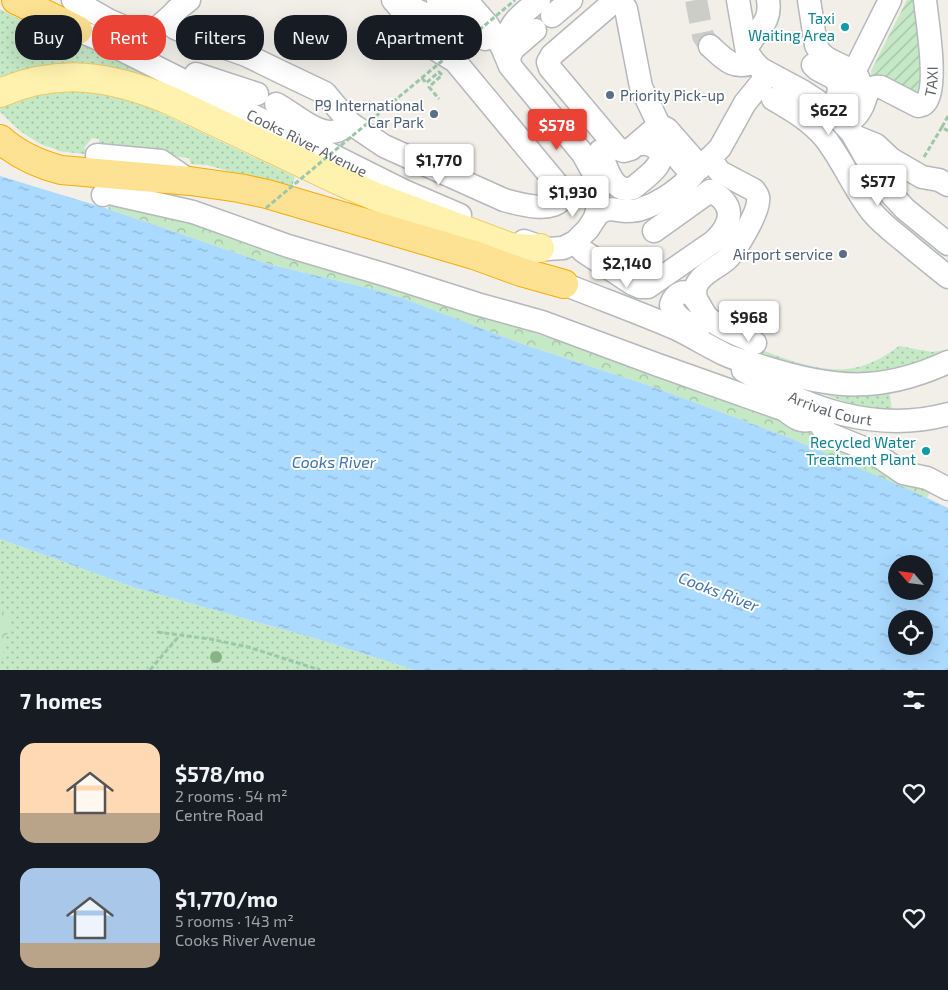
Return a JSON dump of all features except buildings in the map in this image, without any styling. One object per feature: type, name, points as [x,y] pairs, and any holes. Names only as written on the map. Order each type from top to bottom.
[{"type":"highway","points":[[16,0],[78,12]]},
{"type":"highway","points":[[0,138],[17,152],[31,160],[61,170],[190,181],[266,194],[474,255],[521,272],[564,284]]},
{"type":"main road","points":[[0,93],[19,85],[47,78],[94,78],[123,84],[150,92],[204,116],[344,184],[510,247],[543,248]]},
{"type":"main road","points":[[246,136],[324,185],[341,193],[398,217],[523,264],[564,284]]},
{"type":"street","points":[[35,0],[110,21],[141,34],[154,31],[181,7]]},
{"type":"street","points":[[181,7],[170,20],[176,28],[246,55],[325,93],[350,123],[384,146],[504,200],[521,204],[555,206],[563,198],[562,190],[455,61],[437,50],[393,0]]},
{"type":"street","points":[[405,0],[416,10],[427,15]]},
{"type":"street","points":[[425,0],[451,15]]},
{"type":"street","points":[[483,0],[483,5],[492,18],[508,56]]},
{"type":"street","points":[[508,56],[509,33],[519,18],[571,0]]},
{"type":"street","points":[[654,231],[704,175],[744,103],[762,82],[764,74],[754,60],[738,0]]},
{"type":"street","points":[[710,46],[719,55],[734,64],[746,65],[754,60],[769,11],[768,0]]},
{"type":"street","points":[[800,0],[811,62],[819,51],[827,59],[854,72]]},
{"type":"street","points":[[802,91],[812,89],[817,74],[809,0]]},
{"type":"street","points":[[846,123],[845,104],[848,100],[854,72],[890,0]]},
{"type":"street","name":"TAXI","points":[[846,123],[863,106],[868,92],[875,87],[882,87],[918,106],[923,105],[927,101],[932,70],[924,0]]},
{"type":"street","points":[[576,242],[583,251],[633,284],[642,287],[650,286],[719,238],[729,216],[728,206],[697,168],[696,162],[667,129],[659,125],[641,87],[626,9],[620,3],[614,4],[552,56],[548,62],[549,66],[618,149],[624,151],[631,149],[659,125]]},
{"type":"street","name":"Cooks River Avenue","points":[[78,12],[92,26]]},
{"type":"street","points":[[482,23],[487,24],[541,102],[583,154],[591,168],[598,188],[599,197],[595,218]]},
{"type":"street","points":[[508,56],[532,27]]},
{"type":"street","points":[[482,50],[485,54],[508,56]]},
{"type":"street","points":[[815,56],[838,82],[846,123],[881,181],[905,209],[948,244]]},
{"type":"street","name":"Cooks River Avenue","points":[[142,60],[404,191],[564,256],[675,321]]},
{"type":"street","points":[[160,60],[265,102],[283,115],[303,121],[326,132],[337,131],[350,123]]},
{"type":"street","points":[[754,60],[822,104],[876,145],[891,159],[922,177],[944,183]]},
{"type":"street","points":[[773,99],[798,113],[820,132],[873,214],[948,277]]},
{"type":"street","points":[[541,102],[575,119],[583,126],[598,148],[610,176],[620,188],[628,190],[633,188],[658,166],[661,158],[661,155],[649,144],[635,145]]},
{"type":"street","points":[[820,132],[846,123]]},
{"type":"street","points":[[97,155],[161,161],[190,181]]},
{"type":"street","points":[[543,248],[563,248],[576,242],[584,235],[595,218],[604,210],[634,211],[662,201],[704,175],[750,187],[758,195],[758,204],[738,246],[732,254],[698,282],[695,289],[696,300]]},
{"type":"street","points":[[881,181],[948,229]]},
{"type":"street","points":[[103,195],[106,192],[118,194],[193,212],[288,246],[542,322],[785,410],[798,420],[808,421],[815,412],[822,427],[829,434],[870,451],[903,473],[927,478],[948,489]]},
{"type":"street","points":[[889,229],[905,209]]},
{"type":"street","points":[[675,321],[664,297],[669,287],[714,242]]},
{"type":"street","points":[[564,284],[675,321],[718,351],[803,379],[851,385],[875,384],[912,376],[948,362]]},
{"type":"street","points":[[675,321],[671,305],[674,298],[684,292],[688,293],[693,296],[706,315],[714,322],[755,343]]},
{"type":"street","name":"Arrival Court","points":[[718,351],[733,364],[815,412],[837,413],[857,418],[878,420],[911,420],[948,414]]},
{"type":"path","points":[[266,208],[515,0]]},
{"type":"path","points":[[422,78],[426,83],[439,72],[442,75],[429,86],[439,99]]},
{"type":"path","points":[[923,158],[948,116]]},
{"type":"path","points":[[942,127],[948,131]]},
{"type":"path","points":[[157,632],[210,639],[248,647],[320,670]]},
{"type":"path","points":[[150,670],[179,636]]},
{"type":"green space","points":[[907,0],[921,0],[923,99],[871,77],[871,71]]},
{"type":"green space","points":[[0,9],[15,17],[15,60],[82,60],[82,41],[92,46],[92,60],[120,60],[170,85],[84,65],[41,65],[0,80]]},
{"type":"green space","points":[[23,11],[31,15],[21,15]]},
{"type":"green space","points":[[61,84],[127,97],[295,177],[291,189],[207,165],[191,164],[189,158],[99,148],[99,139],[92,138],[84,148],[91,155],[59,151],[42,145],[20,131],[0,112],[0,108]]},
{"type":"green space","points":[[111,197],[416,287],[543,336],[689,381],[830,439],[932,488],[927,498],[790,438],[653,387],[525,345],[402,298],[268,264],[108,209]]},
{"type":"green space","points":[[737,339],[780,357],[828,369],[858,367],[890,353],[899,346],[932,352],[945,351],[913,365],[866,375],[807,372],[748,350]]},
{"type":"green space","points":[[805,386],[889,391],[892,409],[864,408]]},
{"type":"green space","points":[[0,539],[136,588],[317,639],[415,670],[0,670]]},
{"type":"green space","points":[[0,611],[9,617],[10,626],[0,664]]},
{"type":"water","name":"Cooks River","points":[[0,176],[108,209],[268,264],[402,298],[525,345],[653,387],[790,438],[948,508],[948,670],[415,670],[317,639],[136,588],[0,539]]},
{"type":"tunnel","points":[[696,0],[703,36],[710,46]]},
{"type":"tunnel","points":[[530,24],[547,10]]},
{"type":"place","name":"Taxi Waiting Area","points":[[845,27]]},
{"type":"place","name":"Priority Pick-up","points":[[610,95]]},
{"type":"place","name":"P9 International Car Park","points":[[434,114]]},
{"type":"place","name":"Airport service","points":[[843,254]]},
{"type":"place","name":"Recycled Water Treatment Plant","points":[[926,451]]}]
